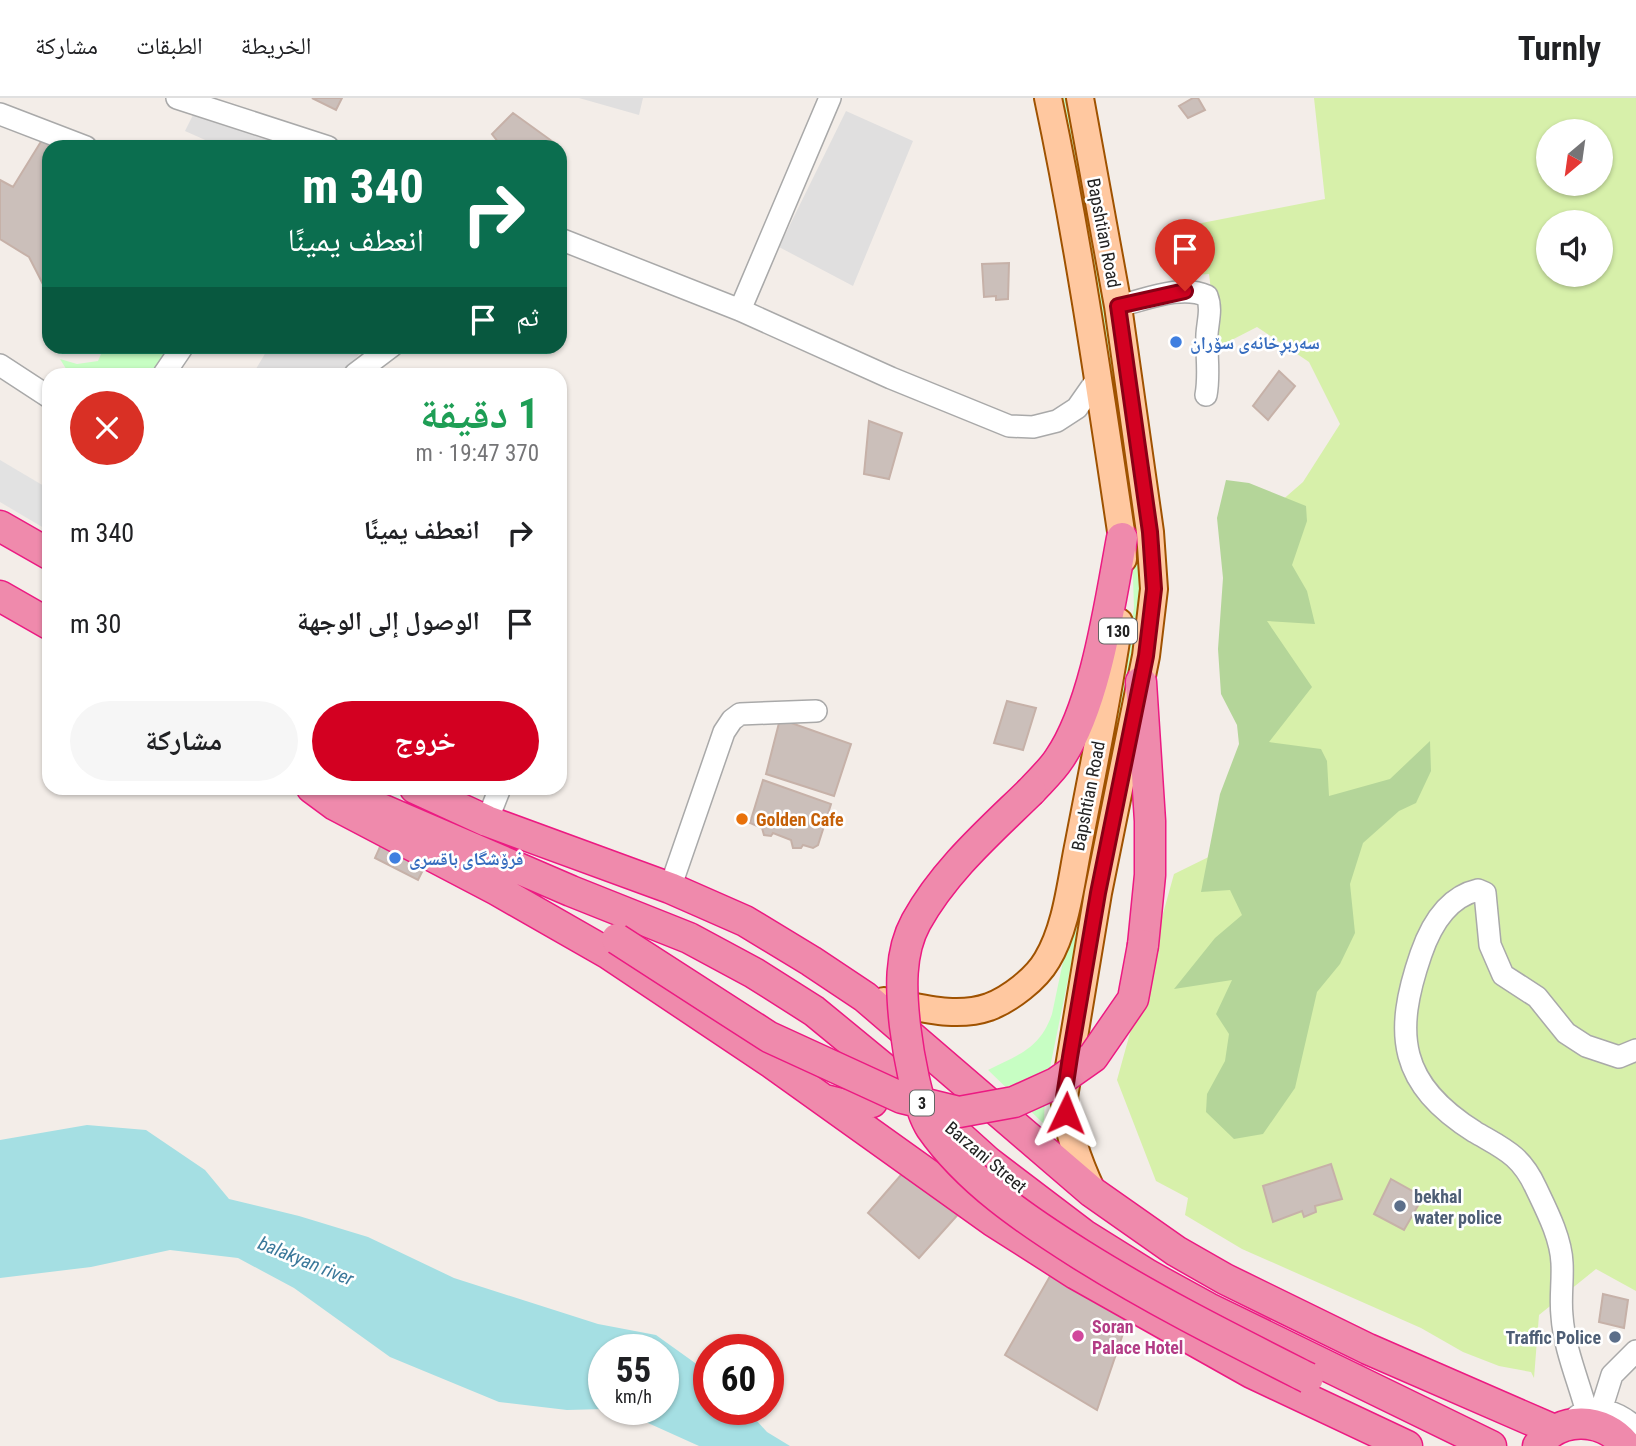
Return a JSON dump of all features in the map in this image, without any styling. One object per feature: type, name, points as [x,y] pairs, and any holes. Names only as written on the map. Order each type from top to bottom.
[{"type":"highway","points":[[2,532],[42,551]]},
{"type":"highway","points":[[1122,538],[1108,615],[1083,708],[1060,758],[1031,791],[954,866],[916,923],[903,961],[903,1011],[910,1063],[930,1125],[964,1167],[1044,1231],[1141,1290],[1308,1378],[1410,1415],[1436,1419]]},
{"type":"highway","points":[[0,596],[42,620]]},
{"type":"highway","points":[[351,795],[617,939],[769,1037],[902,1098],[959,1112],[1014,1102],[1056,1083],[1093,1057],[1133,999],[1143,945],[1150,875],[1150,821],[1141,682]]},
{"type":"highway","points":[[321,795],[335,805],[590,943],[733,1036],[818,1097],[867,1115],[993,1221],[1076,1274],[1252,1373],[1407,1446]]},
{"type":"highway","name":"Barzani Street","points":[[351,795],[571,891],[689,938],[754,973],[814,1011],[887,1071],[988,1162],[1084,1235],[1148,1275],[1209,1308],[1491,1446]]},
{"type":"highway","points":[[430,795],[487,821],[670,888],[745,921],[811,961],[865,997],[1092,1192],[1157,1239],[1225,1279],[1368,1349],[1570,1424],[1594,1424],[1605,1428],[1626,1446]]},
{"type":"highway","points":[[867,1115],[906,1105],[954,1132]]},
{"type":"main road","name":"Bapshtian Road","points":[[865,997],[943,1012],[968,1012],[1007,998],[1047,961],[1067,901],[1109,690],[1124,593],[1122,538],[1098,378],[1065,175],[1048,98]]},
{"type":"main road","name":"Bapshtian Road","points":[[1080,98],[1118,306],[1150,532],[1154,589],[1141,682],[1098,893],[1064,1097],[1067,1129],[1073,1151],[1092,1192]]},
{"type":"street","points":[[177,98],[306,140]]},
{"type":"street","points":[[740,310],[830,98]]},
{"type":"street","points":[[0,114],[68,140]]},
{"type":"street","points":[[567,242],[740,310],[891,378],[1009,426],[1033,427],[1057,421],[1086,399],[1098,378]]},
{"type":"street","points":[[1118,306],[1185,291],[1198,291],[1207,296],[1211,306],[1207,334],[1210,374],[1206,395]]},
{"type":"street","points":[[363,368],[381,354]]},
{"type":"street","points":[[0,365],[42,392]]},
{"type":"street","points":[[670,888],[724,732],[732,720],[740,714],[816,710]]},
{"type":"street","points":[[487,821],[497,795]]},
{"type":"street","points":[[1570,1424],[1559,1245],[1536,1187],[1526,1168],[1513,1154],[1460,1122],[1434,1101],[1411,1065],[1404,1034],[1415,972],[1428,936],[1442,913],[1455,899],[1478,890],[1485,892],[1490,945],[1503,975],[1537,997],[1566,1033],[1586,1046],[1619,1057],[1636,1050]]},
{"type":"street","points":[[1570,1424],[1636,1351]]},
{"type":"street","points":[[1570,1424],[1616,1414],[1636,1428]]},
{"type":"shaded area","points":[[579,98],[643,98],[639,115]]},
{"type":"shaded area","points":[[846,111],[913,141],[853,286],[779,247]]},
{"type":"shaded area","points":[[194,113],[269,140],[205,140],[185,131]]},
{"type":"shaded area","points":[[265,354],[359,354],[349,368],[257,368]]},
{"type":"shaded area","points":[[0,460],[42,485],[42,527],[0,502]]},
{"type":"green space","points":[[1061,98],[1069,98],[1094,228],[1138,535],[1141,604],[1135,651],[1045,1092],[1044,1124],[988,1070],[1018,1055],[1034,1043],[1052,1014],[1113,723],[1134,608],[1133,578],[1116,450]]},
{"type":"green space","points":[[1314,98],[1636,98],[1636,1291],[1596,1269],[1539,1315],[1534,1378],[1531,1372],[1499,1366],[1463,1352],[1421,1328],[1242,1249],[1185,1215],[1188,1198],[1156,1181],[1117,1080],[1174,874],[1235,844],[1264,516],[1303,482],[1340,424],[1309,362],[1257,327],[1218,347],[1209,274],[1179,276],[1171,229],[1325,199]]},
{"type":"green space","points":[[101,354],[174,354],[165,368],[66,368],[60,359],[77,364],[98,361]]},
{"type":"green space","points":[[1226,480],[1249,483],[1306,506],[1307,521],[1292,565],[1307,591],[1315,624],[1267,621],[1312,687],[1269,742],[1321,749],[1327,761],[1329,796],[1390,779],[1430,741],[1431,771],[1416,803],[1399,811],[1363,843],[1350,884],[1355,933],[1340,964],[1317,992],[1295,1088],[1263,1134],[1234,1139],[1206,1112],[1207,1094],[1225,1061],[1229,1034],[1216,1014],[1232,980],[1174,989],[1215,938],[1242,915],[1230,890],[1201,892],[1220,794],[1239,744],[1237,725],[1221,694],[1218,649],[1223,578],[1217,518]]},
{"type":"water","name":"balakyan river","points":[[87,1125],[146,1130],[205,1170],[229,1199],[368,1237],[454,1278],[598,1324],[651,1334],[588,1334],[588,1409],[567,1410],[499,1402],[390,1357],[294,1288],[238,1258],[170,1250],[91,1267],[0,1278],[0,1140]]},
{"type":"water","points":[[679,1351],[693,1362],[693,1425],[761,1425],[790,1446],[699,1446],[652,1425],[679,1425]]},
{"type":"building","points":[[312,98],[342,98],[336,110]]},
{"type":"building","points":[[1198,98],[1205,110],[1188,118],[1179,106]]},
{"type":"building","points":[[513,113],[550,140],[497,140],[492,134]]},
{"type":"building","points":[[45,135],[53,140],[42,140],[42,282],[29,257],[0,239],[0,180],[13,187]]},
{"type":"building","points":[[1009,263],[1008,299],[984,297],[982,264]]},
{"type":"building","points":[[1279,371],[1295,386],[1268,420],[1253,406]]},
{"type":"building","points":[[869,421],[902,433],[889,479],[864,474]]},
{"type":"building","points":[[1007,701],[1036,708],[1023,750],[994,743]]},
{"type":"building","points":[[780,719],[851,744],[834,796],[766,774]]},
{"type":"building","points":[[763,780],[831,804],[818,845],[813,848],[803,845],[801,848],[793,848],[791,840],[773,833],[771,836],[764,835],[762,828],[750,823]]},
{"type":"building","points":[[383,840],[427,862],[418,880],[375,858]]},
{"type":"building","points":[[1331,1164],[1342,1199],[1315,1206],[1316,1212],[1304,1217],[1302,1211],[1273,1222],[1263,1186]]},
{"type":"building","points":[[908,1167],[961,1211],[919,1258],[868,1213]]},
{"type":"building","points":[[1391,1179],[1423,1197],[1404,1230],[1374,1214]]},
{"type":"building","points":[[1053,1271],[1128,1319],[1097,1410],[1005,1355]]},
{"type":"building","points":[[1603,1294],[1628,1300],[1624,1328],[1599,1322]]},
{"type":"place","name":"سەربڕخانەی سۆران","points":[[1176,342]]},
{"type":"place","name":"Golden Cafe","points":[[742,819]]},
{"type":"place","name":"فرۆشگای باقسری","points":[[395,858]]},
{"type":"place","name":"bekhal water police","points":[[1400,1206]]},
{"type":"place","name":"Soran Palace Hotel","points":[[1078,1336]]},
{"type":"place","name":"Traffic Police","points":[[1615,1337]]},
{"type":"route","points":[[1066,1113],[1064,1097],[1070,1057],[1098,893],[1146,656],[1154,589],[1150,532],[1118,306],[1185,291]]}]
